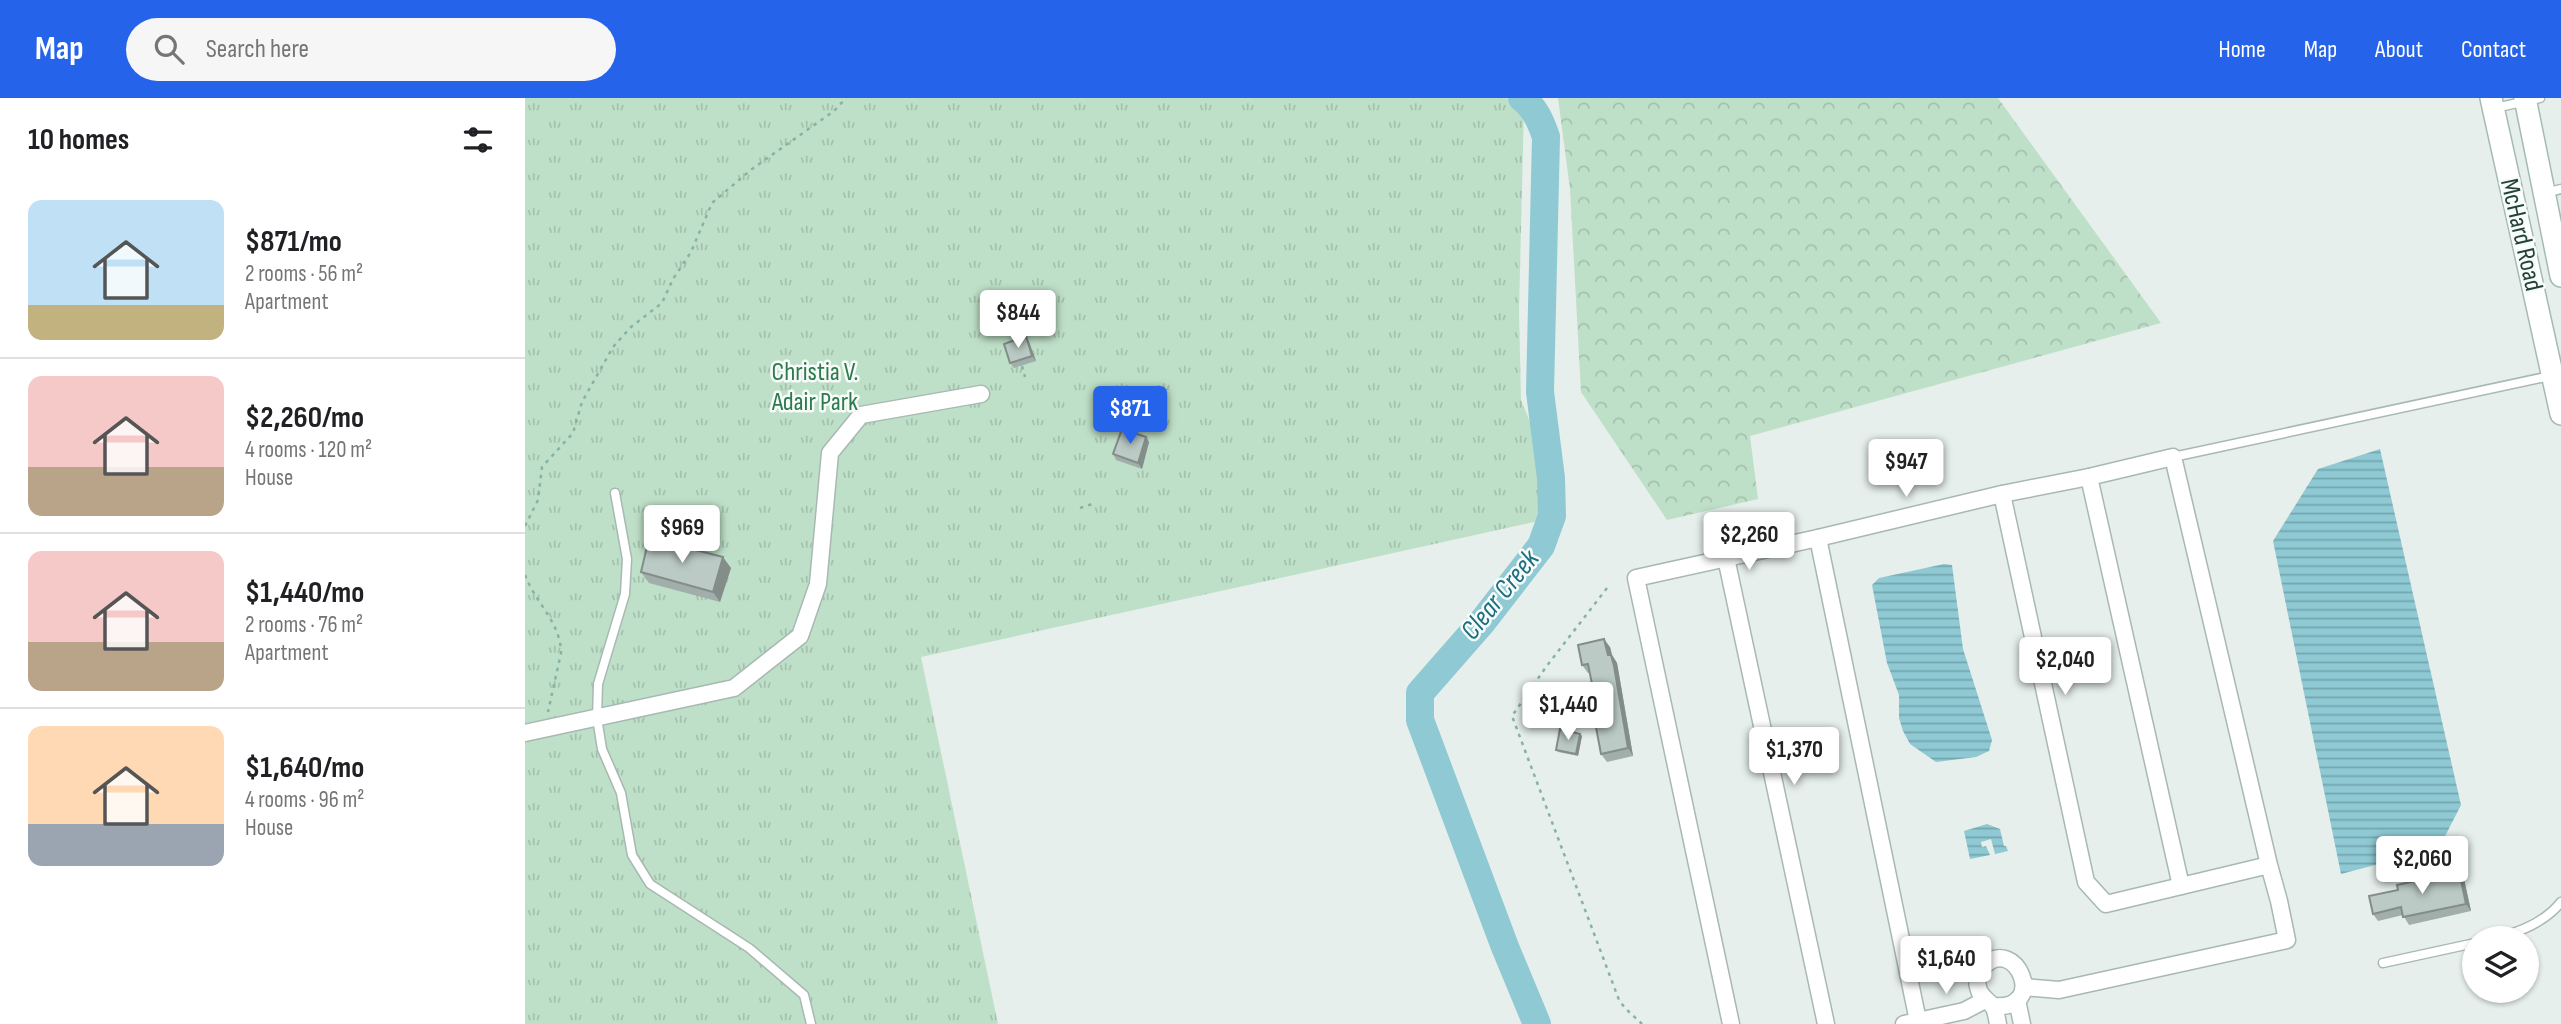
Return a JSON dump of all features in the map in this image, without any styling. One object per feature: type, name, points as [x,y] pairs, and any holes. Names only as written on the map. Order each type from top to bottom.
[{"type":"main road","name":"McHard Road","points":[[2530,99],[2553,191],[2561,276]]},
{"type":"main road","name":"McHard Road","points":[[2492,103],[2557,375],[2561,414]]},
{"type":"street","points":[[525,733],[733,688],[800,636],[818,584],[830,453],[861,415],[981,394]]},
{"type":"street","points":[[1731,1024],[1636,578],[2173,457],[2287,940],[2059,990],[2020,993],[2008,1005],[1989,1003],[1911,1022],[1818,538]]},
{"type":"street","points":[[2089,477],[2181,886]]},
{"type":"street","points":[[2002,494],[2086,882],[2106,904],[2269,865]]},
{"type":"street","points":[[1726,558],[1826,1024]]},
{"type":"street","points":[[1998,1024],[1989,1003],[1978,989],[1977,981],[1979,973],[1989,962],[2005,960],[2012,962],[2022,974],[2022,1024]]},
{"type":"lane","points":[[2492,103],[2530,99]]},
{"type":"lane","points":[[2173,457],[2557,375]]},
{"type":"lane","points":[[615,493],[627,559],[625,594],[598,684],[597,718],[602,750],[621,793],[632,855],[650,884],[754,952],[804,995],[811,1024]]},
{"type":"lane","points":[[2530,926],[2561,902]]},
{"type":"lane","points":[[2383,962],[2462,946]]},
{"type":"path","points":[[525,526],[538,500],[542,467],[573,433],[582,402],[613,347],[631,327],[662,303],[673,279],[691,252],[712,203],[752,169],[834,111],[846,98]]},
{"type":"path","points":[[1022,366],[1025,377]]},
{"type":"path","points":[[1080,508],[1095,503]]},
{"type":"path","points":[[525,575],[538,601],[553,622],[561,644],[559,665],[544,729]]},
{"type":"path","points":[[1607,588],[1512,716],[1619,1000],[1642,1024]]},
{"type":"green space","name":"Christia V. Adair Park","points":[[525,98],[1506,98],[1524,106],[1519,311],[1521,400],[1543,454],[1548,519],[921,657],[998,1024],[525,1024]]},
{"type":"green space","points":[[1558,98],[1998,98],[2161,323],[1750,436],[1758,499],[1667,520],[1581,392],[1570,189]]},
{"type":"water","points":[[2380,449],[2461,805],[2439,848],[2341,874],[2273,541],[2318,469]]},
{"type":"water","points":[[1944,564],[1952,565],[1963,649],[1992,740],[1989,751],[1976,757],[1936,762],[1910,744],[1903,731],[1899,718],[1899,695],[1887,663],[1872,585],[1879,578]]},
{"type":"water","points":[[1987,824],[2000,829],[2008,851],[1995,854],[1991,839],[1981,842],[1990,855],[1970,859],[1964,831]]},
{"type":"building","points":[[1026,336],[1032,356],[1010,363],[1004,344]]},
{"type":"building","points":[[1122,429],[1146,437],[1138,463],[1113,454]]},
{"type":"building","points":[[649,538],[723,557],[713,592],[641,572]]},
{"type":"building","points":[[1604,639],[1614,666],[1628,748],[1601,754],[1590,695],[1594,694],[1588,664],[1582,665],[1578,645]]},
{"type":"building","points":[[1560,729],[1580,734],[1576,754],[1556,750]]},
{"type":"building","points":[[2459,871],[2466,904],[2403,917],[2401,907],[2373,914],[2369,896],[2398,890],[2397,885]]},
{"type":"waterway","name":"Clear Creek","points":[[1522,98],[1531,106],[1546,137],[1540,392],[1551,478],[1552,516],[1541,546],[1483,621],[1420,693],[1420,720],[1505,947],[1537,1024]]}]
